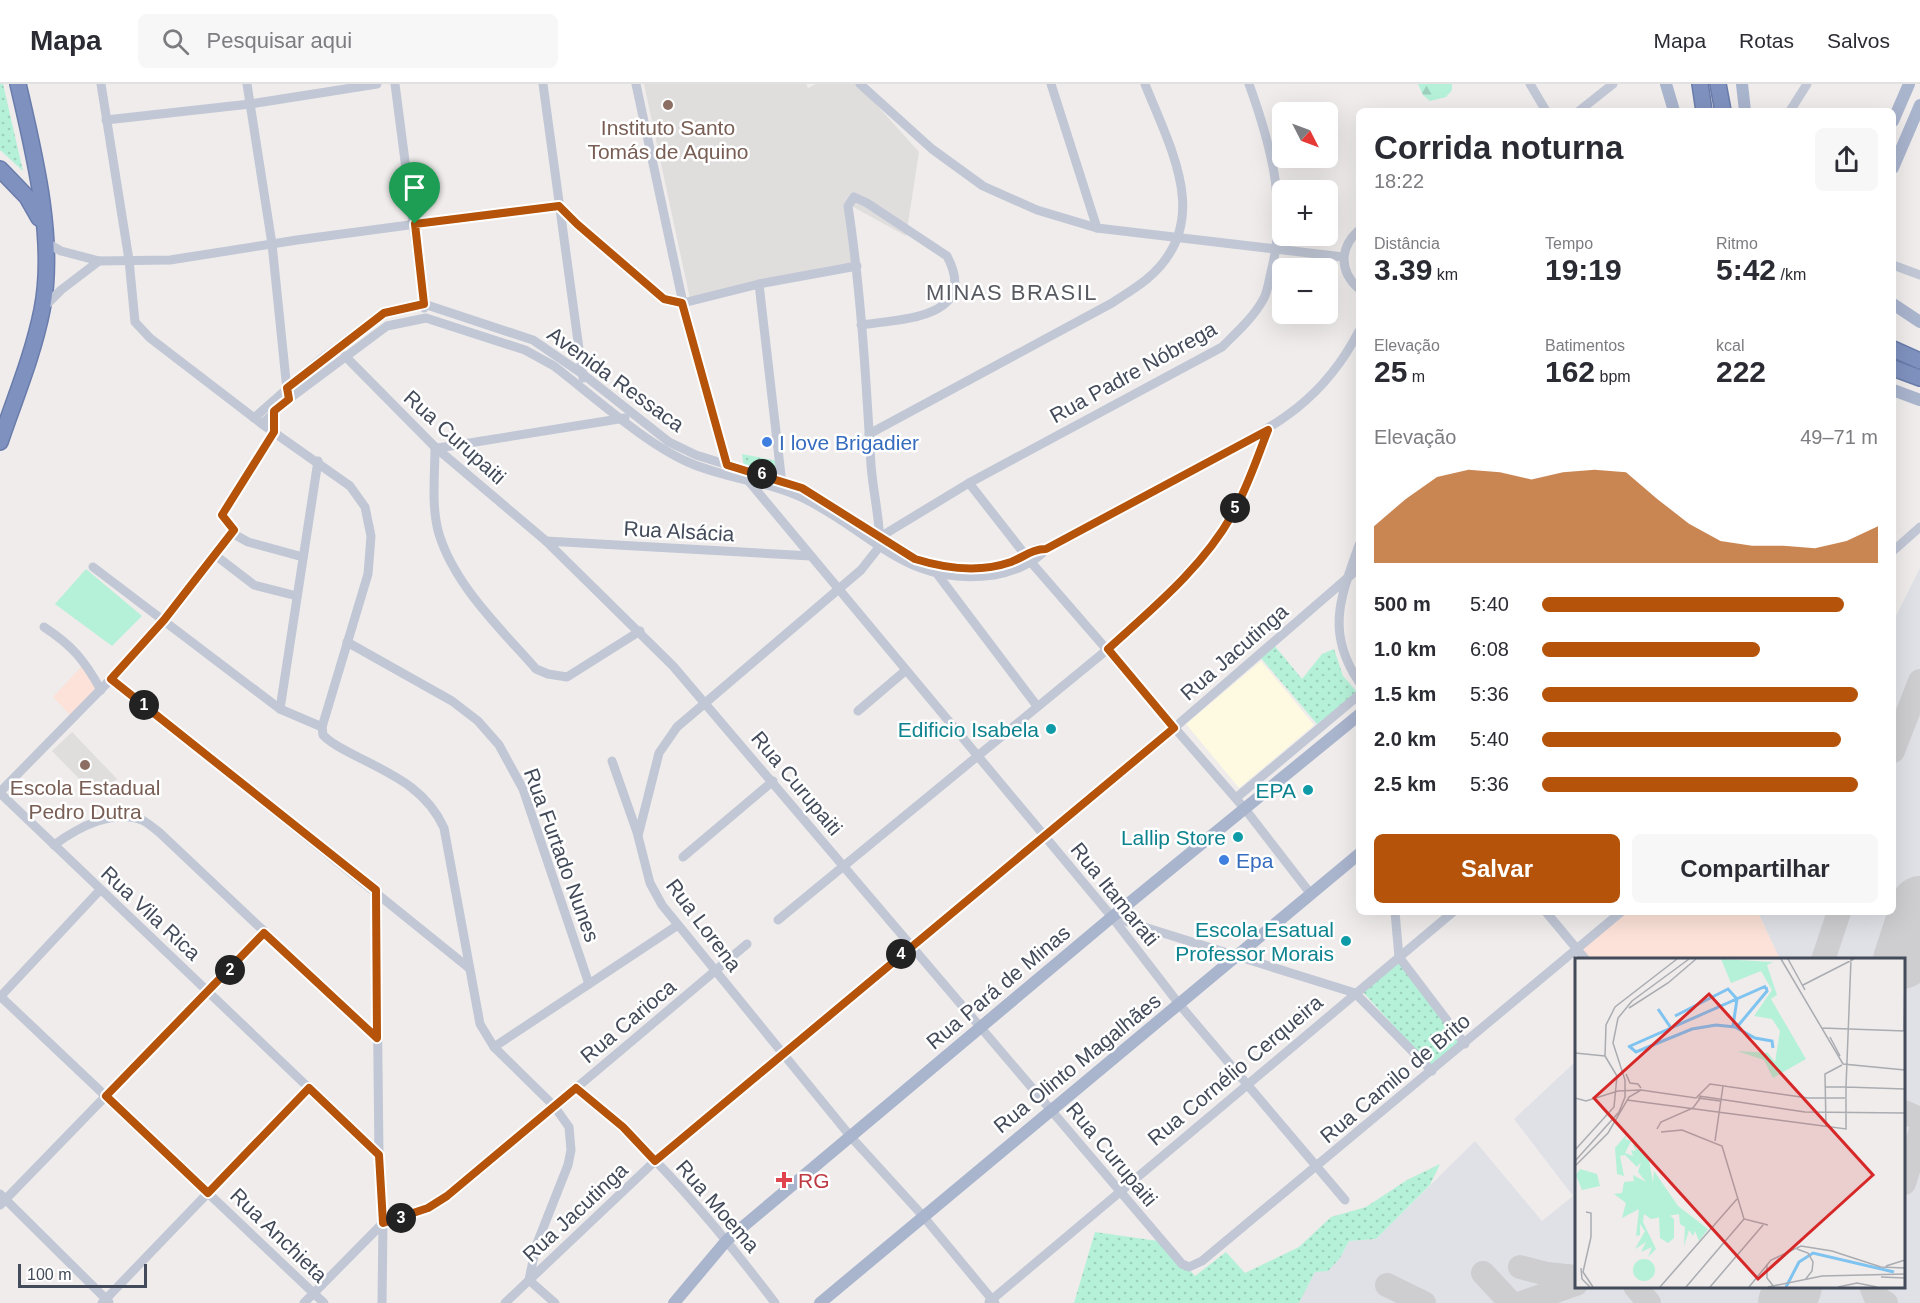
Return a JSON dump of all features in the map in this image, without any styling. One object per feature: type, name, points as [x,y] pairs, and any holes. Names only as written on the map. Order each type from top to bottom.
[{"type":"highway","points":[[1,436],[26,368],[42,310],[46,262],[37,162],[18,84]]},
{"type":"highway","points":[[1700,84],[1704,108]]},
{"type":"highway","points":[[1718,84],[1722,108]]},
{"type":"highway","points":[[0,169],[27,197],[42,223]]},
{"type":"highway","points":[[1896,350],[1920,361]]},
{"type":"highway","points":[[1896,369],[1920,378]]},
{"type":"main road","points":[[1666,84],[1673,108]]},
{"type":"main road","points":[[1742,84],[1745,108]]},
{"type":"main road","points":[[1896,114],[1909,84]]},
{"type":"main road","points":[[1896,161],[1920,105]]},
{"type":"main road","points":[[1896,306],[1920,322]]},
{"type":"main road","points":[[1896,394],[1920,400]]},
{"type":"main road","name":"Rua Pará de Minas","points":[[674,1303],[727,1240],[979,1027],[1356,717]]},
{"type":"main road","name":"Rua Olinto Magalhães","points":[[820,1303],[1356,856]]},
{"type":"street","points":[[101,84],[129,260],[135,322],[150,338],[358,494],[369,523],[369,566],[322,726],[322,735],[327,740],[414,788],[440,819],[444,828],[480,1024],[494,1047],[554,1106],[569,1127],[571,1150],[568,1166],[536,1246],[529,1280],[555,1303]]},
{"type":"street","points":[[248,84],[272,244],[289,399]]},
{"type":"street","points":[[106,120],[250,104],[377,84]]},
{"type":"street","points":[[395,84],[426,318]]},
{"type":"street","points":[[543,84],[585,375],[578,385]]},
{"type":"street","points":[[636,84],[682,303],[727,465]]},
{"type":"street","points":[[860,84],[932,149],[983,186],[1036,210],[1097,228],[1343,257]]},
{"type":"street","points":[[1051,84],[1097,228]]},
{"type":"street","points":[[870,434],[1113,303],[1147,279],[1165,260],[1179,236],[1184,204],[1179,170],[1145,84]]},
{"type":"street","name":"Rua Padre Nóbrega","points":[[880,542],[969,483],[1222,347],[1248,321],[1264,297],[1277,249],[1277,190],[1274,162],[1267,134],[1249,84]]},
{"type":"street","points":[[1530,84],[1544,108]]},
{"type":"street","points":[[1583,108],[1613,84]]},
{"type":"street","points":[[1792,108],[1807,84]]},
{"type":"street","points":[[861,325],[931,314],[942,308],[954,290],[954,270],[947,256],[867,203],[854,197],[848,206],[856,266],[870,434],[880,542]]},
{"type":"street","points":[[45,242],[61,251],[99,261],[170,260],[415,224],[559,206]]},
{"type":"street","points":[[559,206],[664,299],[682,303],[759,284],[856,266]]},
{"type":"street","points":[[1356,234],[1346,246],[1343,257],[1344,270],[1356,286]]},
{"type":"street","points":[[42,310],[61,290],[99,261]]},
{"type":"street","points":[[1896,266],[1920,275],[1920,262]]},
{"type":"street","points":[[759,284],[782,485]]},
{"type":"street","points":[[258,421],[287,388],[384,313],[424,304]]},
{"type":"street","name":"Avenida Ressaca","points":[[424,304],[533,340],[585,375],[664,450],[709,471],[747,475],[782,485],[880,542],[916,568],[938,575],[966,579],[993,575],[1028,558]]},
{"type":"street","name":"Avenida Ressaca","points":[[258,421],[387,326],[426,318],[535,354],[578,385],[669,442],[747,475]]},
{"type":"street","name":"Avenida Ressaca","points":[[880,542],[915,559],[950,568],[993,567],[1039,557],[1046,549],[1268,430],[1307,401],[1336,368],[1356,336]]},
{"type":"street","name":"Rua Curupaiti","points":[[345,356],[437,448],[546,541],[639,631],[774,781],[910,946],[1119,1191],[1182,1264],[1189,1267]]},
{"type":"street","points":[[0,793],[101,690],[164,620],[235,529],[222,517],[274,432],[274,411]]},
{"type":"street","points":[[627,415],[437,448],[434,501],[439,535],[460,578],[536,669],[548,675],[567,677],[639,631]]},
{"type":"street","points":[[778,920],[1108,649],[1178,585],[1209,549],[1233,514],[1268,430]]},
{"type":"street","points":[[280,709],[318,462]]},
{"type":"street","name":"Rua Itamarati","points":[[747,475],[837,590],[1044,835],[1112,917],[1179,1004],[1345,1200]]},
{"type":"street","points":[[969,483],[1028,558],[1236,798],[1310,893]]},
{"type":"street","points":[[1896,544],[1920,526]]},
{"type":"street","points":[[232,533],[248,542],[303,557]]},
{"type":"street","name":"Rua Alsácia","points":[[546,541],[811,556]]},
{"type":"street","name":"Rua Lorena","points":[[880,542],[861,570],[677,727],[659,753],[638,836],[650,883],[662,905],[851,1137],[923,1216],[992,1302]]},
{"type":"street","points":[[1356,554],[1341,594],[1338,630],[1346,660],[1356,677]]},
{"type":"street","points":[[215,555],[254,585],[297,596]]},
{"type":"street","points":[[93,567],[280,709],[322,726]]},
{"type":"street","name":"Rua Jacutinga","points":[[505,1303],[655,1161],[1174,728],[1356,570]]},
{"type":"street","points":[[938,575],[1037,705]]},
{"type":"street","points":[[44,627],[68,642],[85,660],[101,690]]},
{"type":"street","name":"Rua Furtado Nunes","points":[[347,642],[452,701],[478,721],[499,745],[522,789],[589,984]]},
{"type":"street","points":[[858,711],[905,671]]},
{"type":"street","points":[[111,679],[376,890],[469,968]]},
{"type":"street","points":[[1236,798],[1356,698]]},
{"type":"street","points":[[612,760],[638,836]]},
{"type":"street","points":[[683,857],[774,781]]},
{"type":"street","name":"Rua Vila Rica","points":[[0,793],[379,1155]]},
{"type":"street","points":[[54,845],[88,823],[127,817],[144,821],[160,833],[377,1038]]},
{"type":"street","points":[[0,996],[100,890]]},
{"type":"street","points":[[376,890],[379,1155],[383,1223],[382,1303]]},
{"type":"street","points":[[1395,915],[1399,957],[1465,1044]]},
{"type":"street","name":"Rua Cornélio Cerqueira","points":[[992,1302],[1119,1191],[1449,915]]},
{"type":"street","points":[[1549,915],[1585,958]]},
{"type":"street","name":"Rua Camilo de Brito","points":[[1189,1267],[1202,1261],[1618,915]]},
{"type":"street","points":[[1112,917],[1355,993],[1432,1071]]},
{"type":"street","points":[[494,1047],[678,925]]},
{"type":"street","points":[[264,933],[2,1200],[106,1302],[309,1088]]},
{"type":"street","name":"Rua Carioca","points":[[383,1223],[428,1208],[447,1196],[747,944]]},
{"type":"street","name":"Rua Anchieta","points":[[0,996],[324,1303]]},
{"type":"street","name":"Rua Moema","points":[[576,1088],[623,1127],[655,1161],[727,1240],[775,1303]]},
{"type":"street","points":[[304,1303],[383,1223]]},
{"type":"street","points":[[536,1246],[552,1258]]},
{"type":"shaded area","points":[[644,84],[806,84],[808,88],[816,84],[858,84],[919,152],[906,236],[846,203],[856,262],[690,299]]},
{"type":"shaded area","points":[[1920,568],[1920,1303],[1299,1303],[1315,1272],[1340,1258],[1349,1241],[1376,1239],[1475,1141],[1542,1221],[1573,1196],[1514,1119],[1575,1062],[1575,1288],[1905,1288],[1905,958],[1780,958],[1759,915],[1896,915],[1896,616]]},
{"type":"shaded area","points":[[1261,661],[1314,725],[1239,788],[1186,724]]},
{"type":"shaded area","points":[[83,665],[97,689],[71,716],[53,697]]},
{"type":"shaded area","name":"Escola Estadual Pedro Dutra","points":[[72,732],[117,779],[98,798],[52,751]]},
{"type":"shaded area","points":[[1618,915],[1759,915],[1780,958],[1588,958],[1578,949]]},
{"type":"green space","points":[[0,84],[3,84],[23,171],[0,150]]},
{"type":"green space","points":[[1418,84],[1452,84],[1452,90],[1446,97],[1430,101],[1423,95]]},
{"type":"green space","points":[[742,454],[778,461],[782,477],[744,467]]},
{"type":"green space","points":[[86,569],[142,616],[112,646],[55,604]]},
{"type":"green space","points":[[1274,645],[1302,679],[1322,654],[1334,649],[1343,676],[1356,691],[1356,695],[1317,724],[1261,658]]},
{"type":"green space","points":[[1398,961],[1459,1043],[1431,1067],[1362,991]]},
{"type":"green space","points":[[1440,1164],[1430,1185],[1376,1239],[1349,1241],[1340,1258],[1328,1271],[1315,1272],[1299,1303],[1074,1303],[1095,1232],[1165,1242],[1195,1276],[1226,1252],[1245,1273],[1299,1247],[1331,1217],[1366,1207],[1407,1180]]},
{"type":"taxiway","points":[[1896,743],[1920,681]]},
{"type":"taxiway","points":[[1824,958],[1838,915]]},
{"type":"taxiway","points":[[1905,1112],[1920,1119]]},
{"type":"taxiway","points":[[1905,1180],[1920,1133]]},
{"type":"taxiway","points":[[1520,1267],[1547,1274],[1575,1277]]},
{"type":"taxiway","points":[[1483,1273],[1511,1303]]},
{"type":"taxiway","points":[[1521,1303],[1575,1284]]},
{"type":"taxiway","points":[[1387,1285],[1424,1303]]},
{"type":"taxiway","points":[[1637,1288],[1649,1303]]},
{"type":"taxiway","points":[[1872,1288],[1875,1296],[1886,1303]]},
{"type":"runway","points":[[1903,958],[1920,905]]},
{"type":"runway","points":[[1787,1303],[1792,1288]]},
{"type":"place","name":"Instituto Santo Tomás de Aquino","points":[[668,105]]},
{"type":"place","name":"I love Brigadier","points":[[767,442]]},
{"type":"place","name":"Edificio Isabela","points":[[1051,729]]},
{"type":"place","name":"Escola Estadual Pedro Dutra","points":[[85,765]]},
{"type":"place","name":"EPA","points":[[1308,790]]},
{"type":"place","name":"Lallip Store","points":[[1238,837]]},
{"type":"place","name":"Epa","points":[[1224,860]]},
{"type":"place","name":"Escola Esatual Professor Morais","points":[[1346,941]]},
{"type":"place","name":"RG","points":[[784,1180]]},
{"type":"district","name":"MINAS BRASIL","points":[[1012,292]]},
{"type":"route","points":[[559,206],[664,299],[682,303],[727,465],[802,488],[832,504],[915,559],[933,564],[962,569],[993,567],[1017,560],[1035,549],[1046,549],[1268,430],[1233,514],[1209,549],[1178,585],[1108,649],[1174,728],[655,1161],[623,1127],[576,1088],[447,1196],[428,1208],[383,1223],[379,1155],[309,1088],[208,1193],[106,1096],[264,933],[377,1038],[376,890],[111,679],[164,620],[235,529],[222,515],[274,432],[274,411],[289,399],[287,388],[338,346],[384,313],[424,304],[415,224],[559,206]]}]
